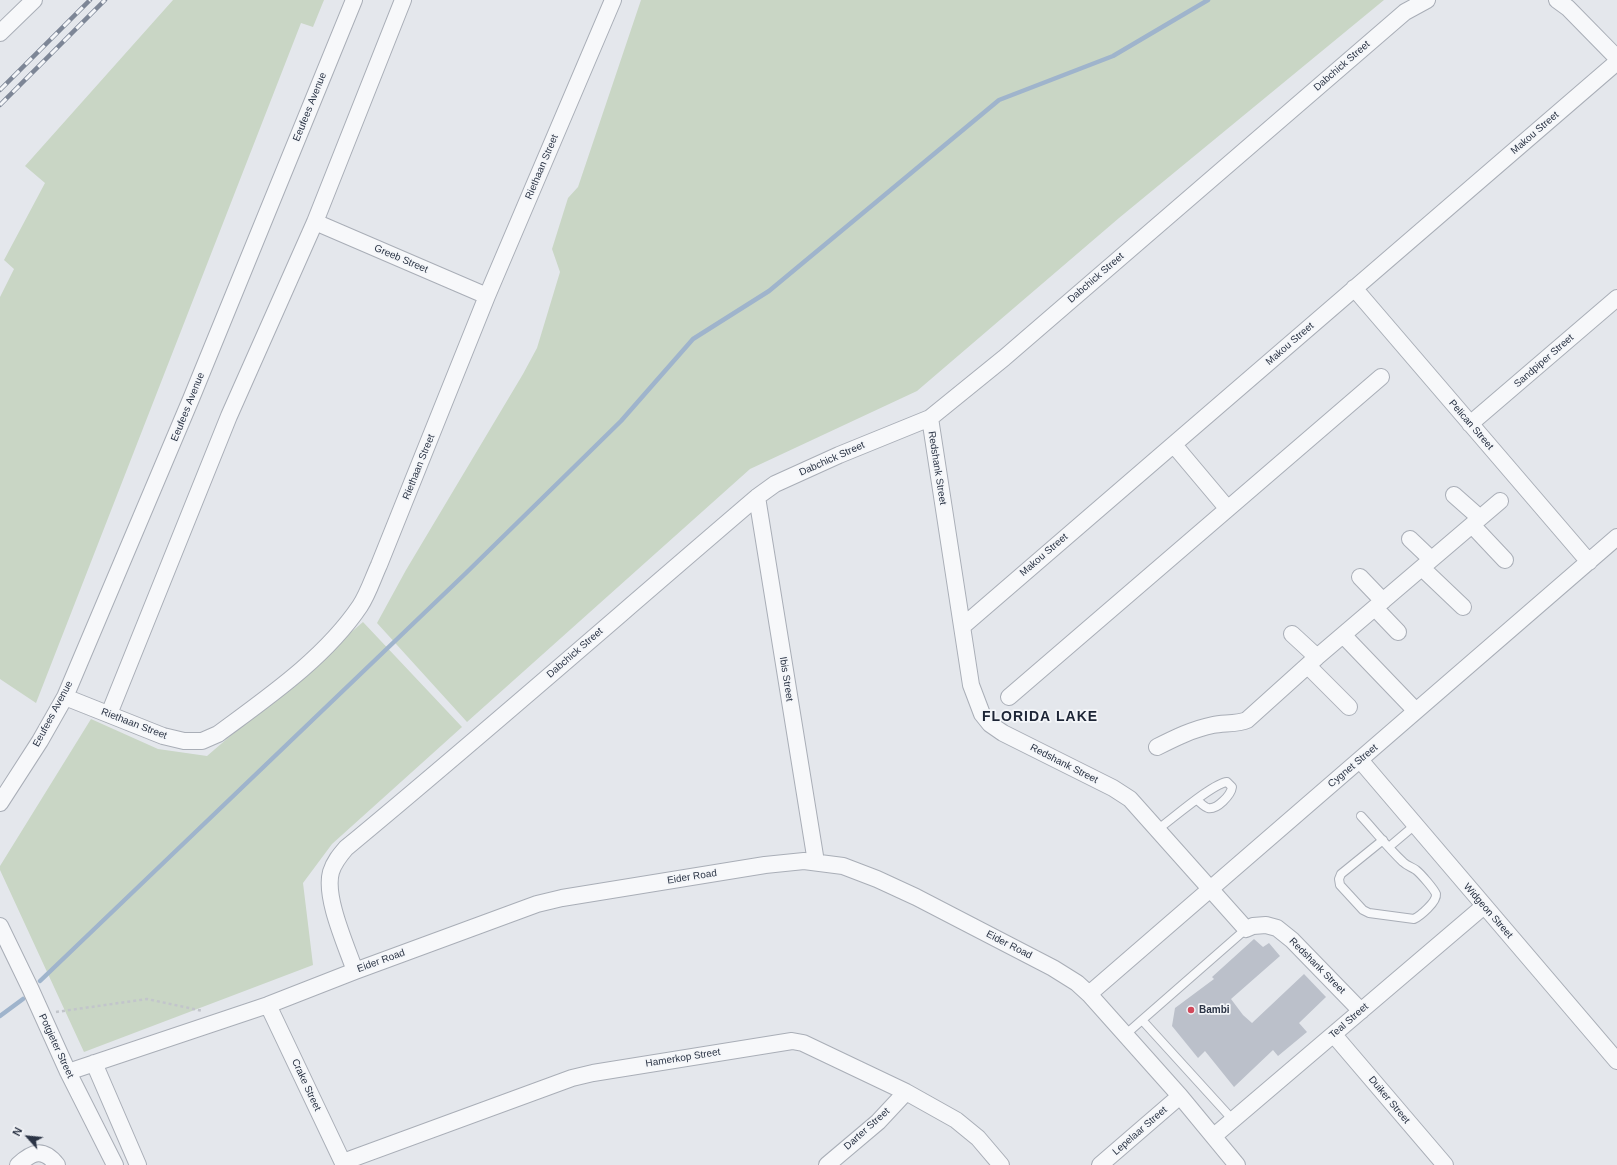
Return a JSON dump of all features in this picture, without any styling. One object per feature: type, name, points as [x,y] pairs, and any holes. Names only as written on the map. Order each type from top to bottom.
[{"type":"street","points":[[0,33],[34,0]]},
{"type":"street","name":"Eeufees Avenue","points":[[0,803],[40,741],[65,697],[191,399],[354,0]]},
{"type":"street","points":[[109,714],[230,416],[315,222],[403,0]]},
{"type":"street","name":"Riethaan Street","points":[[65,697],[163,736],[184,741],[202,741],[218,734],[239,719],[303,668],[329,645],[360,606],[379,565],[487,296],[613,0]]},
{"type":"street","name":"Dabchick Street","points":[[354,971],[333,907],[329,885],[331,871],[338,858],[346,848],[524,698],[616,617],[757,497],[774,484],[839,455],[930,418],[1004,358],[1405,12],[1427,0]]},
{"type":"street","points":[[1556,0],[1568,8],[1617,58]]},
{"type":"street","name":"Makou Street","points":[[963,626],[1617,62]]},
{"type":"street","name":"Greeb Street","points":[[315,222],[487,296]]},
{"type":"street","name":"Pelican Street","points":[[1354,288],[1589,562]]},
{"type":"street","name":"Sandpiper Street","points":[[1470,424],[1617,298]]},
{"type":"street","points":[[1009,698],[1227,508],[1381,377]]},
{"type":"street","name":"Redshank Street","points":[[930,418],[972,684],[982,714],[990,724],[1003,733],[1130,799],[1246,929],[1253,926],[1266,925],[1277,928],[1292,940],[1361,1011]]},
{"type":"street","points":[[1174,445],[1227,508]]},
{"type":"street","points":[[1454,495],[1505,560]]},
{"type":"street","name":"Ibis Street","points":[[757,497],[816,862]]},
{"type":"street","points":[[1157,747],[1189,732],[1202,728],[1223,723],[1242,722],[1247,720],[1500,501]]},
{"type":"street","name":"Cygnet Street","points":[[1089,994],[1617,537]]},
{"type":"street","points":[[1410,539],[1427,563],[1463,607]]},
{"type":"street","points":[[1360,577],[1398,632]]},
{"type":"street","points":[[1292,634],[1349,707]]},
{"type":"street","points":[[1344,636],[1416,711]]},
{"type":"street","name":"Widgeon Street","points":[[1360,760],[1617,1061]]},
{"type":"street","name":"Eider Road","points":[[68,1072],[268,1005],[354,971],[537,904],[562,898],[765,865],[804,861],[843,866],[858,871],[916,897],[1053,968],[1077,983],[1089,994],[1180,1096],[1237,1165]]},
{"type":"street","name":"Teal Street","points":[[1214,1136],[1484,906]]},
{"type":"street","name":"Potgieter Street","points":[[0,926],[112,1164]]},
{"type":"street","name":"Crake Street","points":[[268,1005],[343,1164]]},
{"type":"street","name":"Duiker Street","points":[[1334,1035],[1445,1165]]},
{"type":"street","name":"Hamerkop Street","points":[[343,1164],[572,1078],[593,1073],[792,1041],[803,1043],[906,1092],[956,1120],[968,1129],[1000,1165]]},
{"type":"street","points":[[94,1063],[138,1165]]},
{"type":"street","name":"Darter Street","points":[[827,1165],[878,1122],[906,1092]]},
{"type":"street","name":"Lepelaar Street","points":[[1100,1165],[1180,1096]]},
{"type":"street","points":[[18,1165],[29,1155],[39,1153],[50,1158],[57,1165]]},
{"type":"lane","points":[[1157,830],[1197,800]]},
{"type":"lane","points":[[1361,816],[1383,840],[1403,863],[1418,872],[1436,894],[1434,902],[1414,919],[1369,913],[1357,905],[1340,884],[1339,879],[1341,874],[1383,840]]},
{"type":"lane","points":[[1389,847],[1415,826]]},
{"type":"lane","points":[[1125,1034],[1246,929]]},
{"type":"lane","points":[[1142,1020],[1233,1120]]},
{"type":"path","points":[[41,1014],[147,999],[208,1013]]},
{"type":"green space","points":[[173,0],[324,0],[313,27],[301,23],[36,703],[0,679],[0,297],[14,269],[4,260],[45,183],[25,166]]},
{"type":"green space","points":[[641,0],[1384,0],[1119,218],[917,391],[750,469],[467,722],[377,623],[406,570],[537,348],[560,272],[552,249],[568,198],[578,187]]},
{"type":"green space","points":[[363,622],[462,727],[332,844],[303,883],[313,965],[84,1052],[0,870],[0,866],[91,719],[158,749],[207,756]]},
{"type":"building","points":[[1254,939],[1263,947],[1269,943],[1280,956],[1231,999],[1243,1015],[1252,1023],[1304,974],[1326,997],[1299,1023],[1307,1032],[1278,1056],[1273,1050],[1234,1087],[1205,1051],[1198,1058],[1172,1026],[1175,1008],[1214,979],[1212,977]]},
{"type":"waterway","points":[[40,981],[466,573],[621,421],[693,339],[769,291],[999,100],[1113,56],[1208,0]]},
{"type":"waterway","points":[[0,1016],[23,999]]},
{"type":"railway","points":[[0,90],[90,0]]},
{"type":"railway","points":[[0,105],[105,0]]},
{"type":"place","name":"Bambi","points":[[1191,1010]]},
{"type":"district","name":"FLORIDA LAKE","points":[[1040,717]]}]
